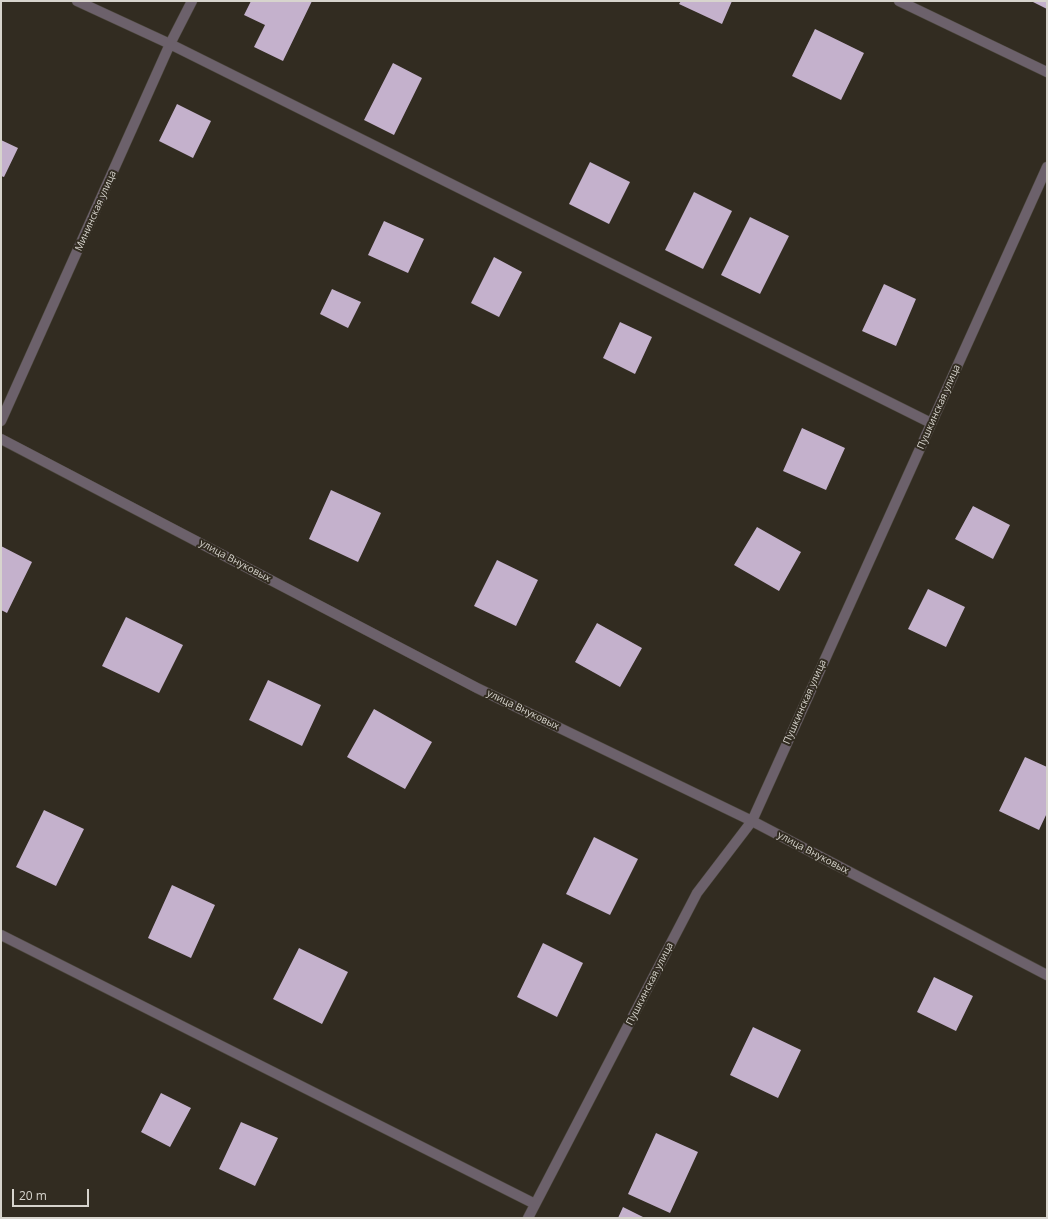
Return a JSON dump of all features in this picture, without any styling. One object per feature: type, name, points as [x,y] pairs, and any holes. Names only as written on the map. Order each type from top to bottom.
[{"type":"street","points":[[77,1],[170,44],[931,423]]},
{"type":"street","name":"Мининская улица","points":[[1,421],[170,44],[192,1]]},
{"type":"street","points":[[899,1],[1047,72]]},
{"type":"street","name":"Пушкинская улица","points":[[528,1218],[697,893],[752,821],[1047,167]]},
{"type":"street","name":"улица Внуковых","points":[[1,439],[477,688],[752,821],[1047,975]]},
{"type":"street","points":[[1,935],[535,1204]]},
{"type":"building","points":[[251,1],[312,1],[283,61],[254,47],[265,25],[244,15]]},
{"type":"building","points":[[681,1],[732,1],[722,24],[679,4]]},
{"type":"building","points":[[1031,1],[1047,1],[1047,9]]},
{"type":"building","points":[[815,29],[864,53],[841,100],[792,76]]},
{"type":"building","points":[[393,63],[422,78],[394,135],[364,120]]},
{"type":"building","points":[[177,104],[211,121],[193,158],[159,141]]},
{"type":"building","points":[[1,140],[18,148],[4,177],[1,176]]},
{"type":"building","points":[[590,162],[630,182],[609,224],[569,204]]},
{"type":"building","points":[[694,192],[732,211],[703,269],[665,250]]},
{"type":"building","points":[[750,217],[789,236],[760,294],[721,275]]},
{"type":"building","points":[[384,221],[424,239],[408,273],[368,255]]},
{"type":"building","points":[[494,257],[522,272],[499,317],[471,303]]},
{"type":"building","points":[[884,284],[916,299],[896,346],[862,331]]},
{"type":"building","points":[[332,289],[361,302],[348,328],[320,314]]},
{"type":"building","points":[[620,322],[652,337],[635,374],[603,358]]},
{"type":"building","points":[[802,428],[845,448],[826,490],[783,471]]},
{"type":"building","points":[[331,490],[381,513],[358,562],[309,539]]},
{"type":"building","points":[[973,506],[1010,525],[993,559],[955,539]]},
{"type":"building","points":[[757,527],[801,552],[779,591],[734,565]]},
{"type":"building","points":[[1,546],[32,562],[7,613],[1,610]]},
{"type":"building","points":[[497,560],[538,580],[516,626],[474,606]]},
{"type":"building","points":[[928,589],[965,607],[946,647],[908,629]]},
{"type":"building","points":[[126,617],[183,645],[159,693],[102,666]]},
{"type":"building","points":[[597,623],[642,648],[620,687],[575,662]]},
{"type":"building","points":[[268,680],[321,705],[302,746],[249,720]]},
{"type":"building","points":[[374,709],[432,742],[405,789],[347,757]]},
{"type":"building","points":[[1025,757],[1047,767],[1047,813],[1039,830],[999,811]]},
{"type":"building","points":[[44,810],[84,829],[56,886],[16,867]]},
{"type":"building","points":[[594,837],[638,859],[610,915],[566,894]]},
{"type":"building","points":[[172,885],[215,905],[191,958],[148,938]]},
{"type":"building","points":[[543,943],[583,963],[557,1017],[517,997]]},
{"type":"building","points":[[299,948],[348,972],[322,1024],[273,999]]},
{"type":"building","points":[[934,977],[973,996],[956,1031],[917,1012]]},
{"type":"building","points":[[753,1027],[801,1050],[778,1098],[730,1075]]},
{"type":"building","points":[[161,1093],[191,1108],[170,1147],[141,1132]]},
{"type":"building","points":[[241,1122],[278,1138],[255,1186],[219,1169]]},
{"type":"building","points":[[656,1133],[698,1152],[670,1213],[628,1194]]},
{"type":"building","points":[[623,1207],[645,1218],[618,1218]]}]
